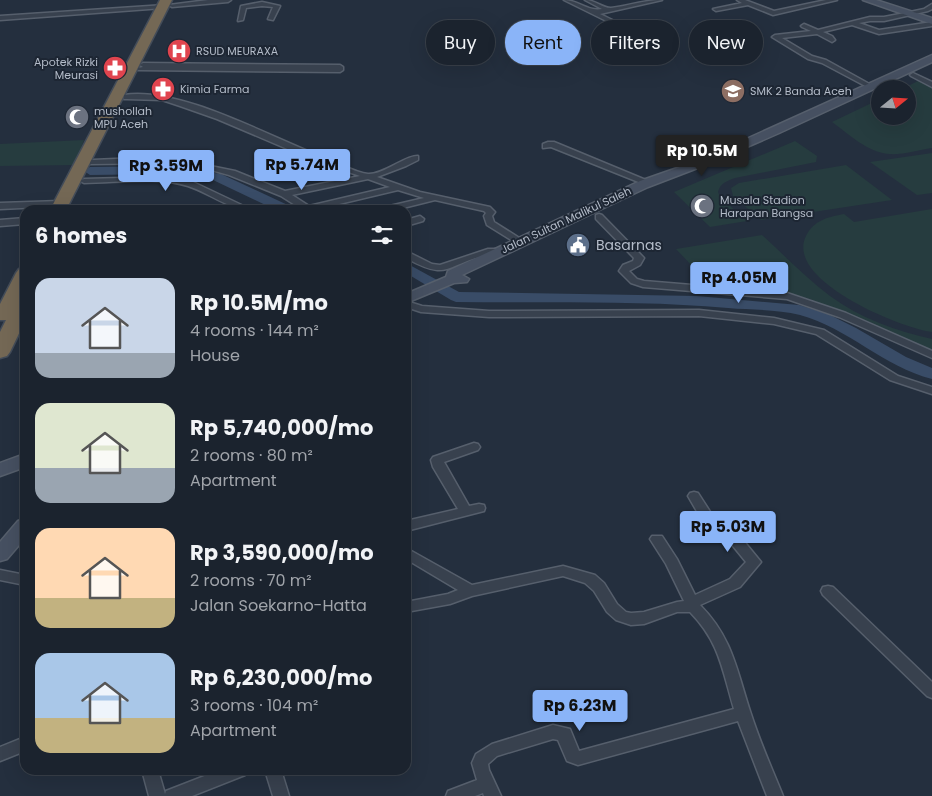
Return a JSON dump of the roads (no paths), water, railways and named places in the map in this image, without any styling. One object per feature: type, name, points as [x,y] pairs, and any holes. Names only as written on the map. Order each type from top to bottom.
[{"type":"highway","points":[[65,205],[142,67],[169,3]]},
{"type":"highway","points":[[65,205],[84,181],[169,3]]},
{"type":"highway","points":[[0,322],[20,283]]},
{"type":"highway","points":[[0,352],[20,311]]},
{"type":"main road","points":[[867,0],[932,22]]},
{"type":"main road","name":"Jalan Sultan Malikul Saleh","points":[[900,80],[932,58]]},
{"type":"main road","name":"Jalan Sultan Malikul Saleh","points":[[896,80],[932,66]]},
{"type":"main road","name":"Jalan Sultan Malikul Saleh","points":[[450,280],[453,274],[519,241],[611,206],[871,91]]},
{"type":"main road","name":"Jalan Sultan Malikul Saleh","points":[[411,299],[450,280],[462,278],[538,242],[599,217],[611,206],[646,184],[709,164]]},
{"type":"main road","points":[[0,470],[20,462]]},
{"type":"main road","points":[[0,554],[20,532]]},
{"type":"street","points":[[0,18],[169,3],[228,0]]},
{"type":"street","points":[[567,0],[607,20]]},
{"type":"street","points":[[588,0],[609,11]]},
{"type":"street","points":[[593,13],[659,0]]},
{"type":"street","points":[[720,1],[732,0]]},
{"type":"street","points":[[740,0],[773,13]]},
{"type":"street","points":[[759,16],[834,0]]},
{"type":"street","points":[[240,20],[243,7],[263,2],[276,6],[271,19]]},
{"type":"street","points":[[716,9],[747,4]]},
{"type":"street","points":[[871,87],[824,61],[810,58],[775,37],[910,14],[926,10],[932,6]]},
{"type":"street","points":[[852,23],[878,32],[932,22]]},
{"type":"street","points":[[804,26],[831,37],[832,40]]},
{"type":"street","points":[[142,67],[340,67],[340,70],[142,67]]},
{"type":"street","points":[[907,75],[932,84]]},
{"type":"street","points":[[122,100],[162,98],[183,104],[220,117],[298,151],[399,187],[487,209],[491,212],[488,216],[490,222],[519,241]]},
{"type":"street","points":[[551,144],[646,184],[546,146],[551,144]]},
{"type":"street","points":[[284,194],[370,176],[407,164],[415,158]]},
{"type":"street","points":[[93,162],[157,161],[204,166],[232,173],[284,194],[302,205]]},
{"type":"street","points":[[84,181],[161,179],[190,184],[237,205]]},
{"type":"street","points":[[325,205],[399,187]]},
{"type":"street","points":[[405,205],[438,197]]},
{"type":"street","points":[[0,206],[20,207]]},
{"type":"street","points":[[599,217],[639,258],[637,263],[626,267],[624,271],[634,281],[643,284],[787,296],[804,300],[850,318],[932,355]]},
{"type":"street","points":[[411,222],[420,220]]},
{"type":"street","points":[[0,223],[20,221]]},
{"type":"street","points":[[411,256],[437,268],[448,266],[480,252],[497,252]]},
{"type":"street","points":[[411,302],[421,309],[489,314],[699,313],[774,321],[820,332],[894,378],[932,391]]},
{"type":"street","points":[[466,512],[439,467],[437,460],[474,447]]},
{"type":"street","points":[[411,606],[450,599],[470,591],[563,571],[590,579],[599,587],[612,608],[621,616],[631,619],[644,618],[677,607],[692,605],[735,583],[754,562],[729,532],[711,524],[694,496]]},
{"type":"street","points":[[411,525],[479,508]]},
{"type":"street","points":[[657,539],[669,554],[676,573],[687,590],[692,605],[713,628],[725,649],[743,713],[774,796]]},
{"type":"street","points":[[411,556],[470,591]]},
{"type":"street","points":[[0,574],[20,579]]},
{"type":"street","points":[[828,590],[932,692]]},
{"type":"street","points":[[454,796],[490,790],[481,770],[482,759],[492,751],[553,732],[564,734],[573,756],[578,758],[743,713]]},
{"type":"street","points":[[0,754],[20,746]]},
{"type":"street","points":[[151,775],[157,796]]},
{"type":"street","points":[[172,796],[226,775]]},
{"type":"street","points":[[275,775],[281,796]]},
{"type":"waterway","points":[[90,171],[167,170],[216,177],[276,205]]},
{"type":"waterway","points":[[411,270],[456,297],[697,301],[799,310],[822,317],[850,331],[900,361],[932,374]]},
{"type":"place","name":"RSUD MEURAXA","points":[[179,51]]},
{"type":"place","name":"Apotek Rizki Meurasi","points":[[115,68]]},
{"type":"place","name":"Kimia Farma","points":[[163,89]]},
{"type":"place","name":"SMK 2 Banda Aceh","points":[[733,91]]},
{"type":"place","name":"mushollah MPU Aceh","points":[[77,117]]},
{"type":"place","name":"Musala Stadion Harapan Bangsa","points":[[702,206]]},
{"type":"place","name":"Basarnas","points":[[578,245]]}]
